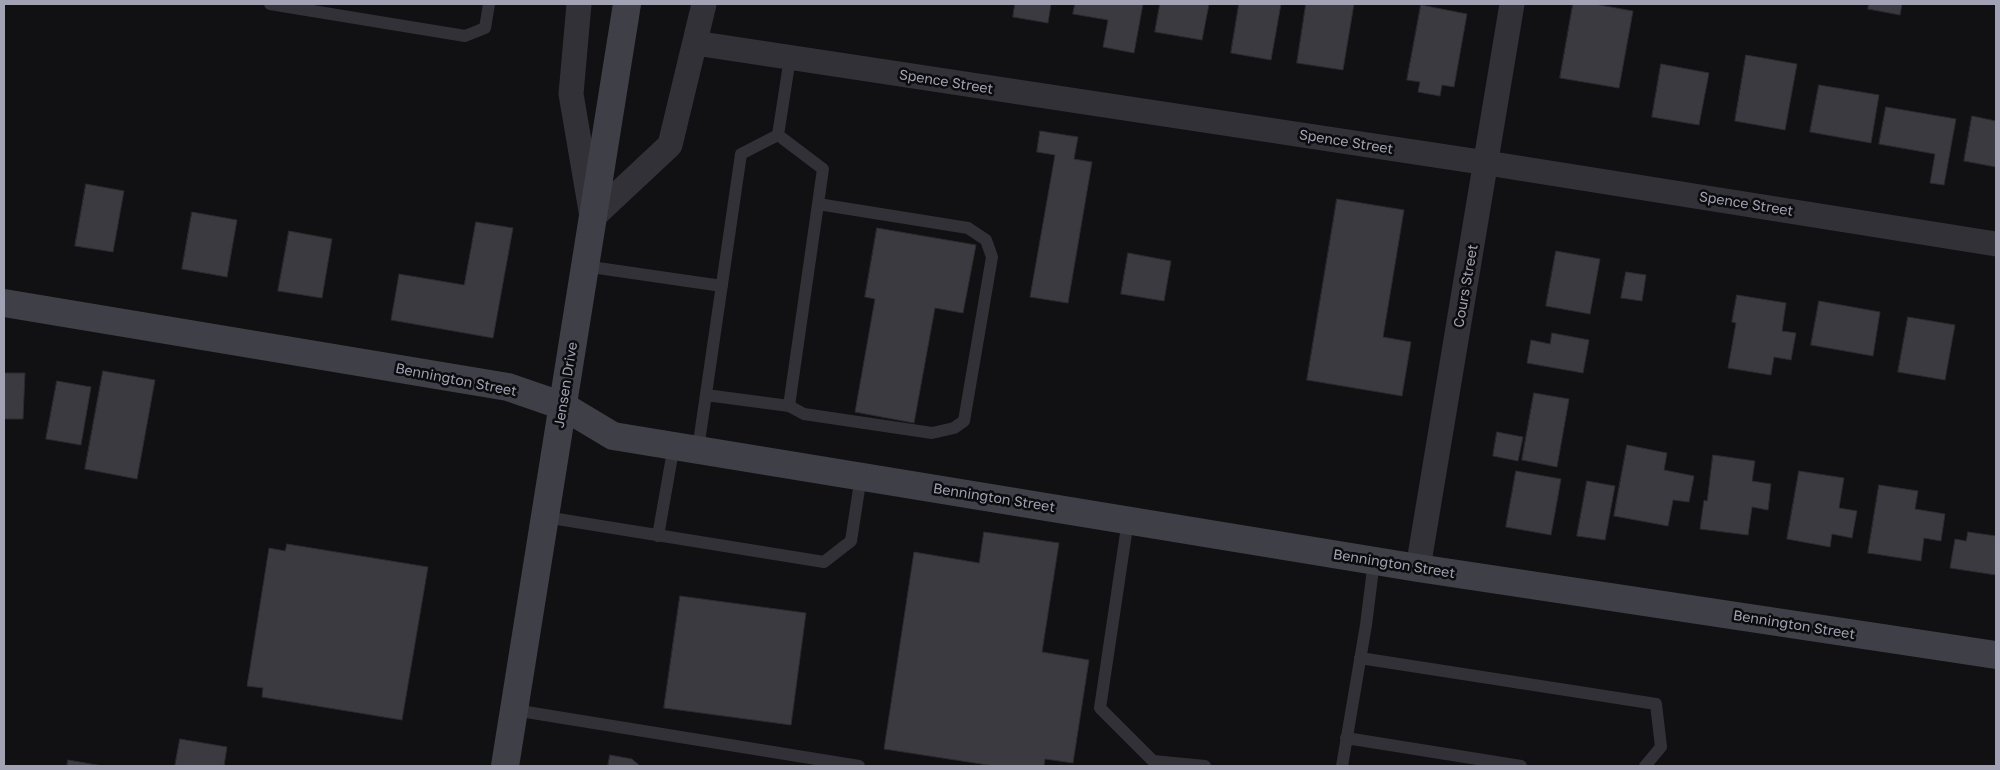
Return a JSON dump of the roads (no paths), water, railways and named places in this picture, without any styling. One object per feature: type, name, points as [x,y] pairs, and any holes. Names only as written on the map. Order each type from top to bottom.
[{"type":"street","points":[[579,4],[572,94],[592,218]]},
{"type":"street","name":"Jensen Drive","points":[[505,766],[627,4]]},
{"type":"street","points":[[592,218],[670,145],[704,4]]},
{"type":"street","name":"Cours Street","points":[[1418,568],[1512,4]]},
{"type":"street","name":"Spence Street","points":[[695,43],[1487,163],[1996,244]]},
{"type":"street","name":"Bennington Street","points":[[4,303],[508,387],[563,406],[613,436],[1418,568],[1996,655]]},
{"type":"lane","points":[[270,4],[466,36],[485,28],[489,4]]},
{"type":"lane","points":[[778,136],[790,58]]},
{"type":"lane","points":[[778,136],[823,170],[789,406]]},
{"type":"lane","points":[[658,536],[686,447],[706,396],[741,154],[778,136]]},
{"type":"lane","points":[[706,396],[789,406],[804,414],[932,433],[954,428],[964,421],[992,257],[986,240],[968,228],[818,204]]},
{"type":"lane","points":[[584,266],[722,286]]},
{"type":"lane","points":[[545,517],[824,562],[850,541],[861,476]]},
{"type":"lane","points":[[1128,520],[1100,708],[1152,764],[1205,766]]},
{"type":"lane","points":[[1342,766],[1374,561]]},
{"type":"lane","points":[[1360,658],[1656,704],[1662,747],[1645,766]]},
{"type":"lane","points":[[514,710],[859,766]]},
{"type":"lane","points":[[1346,738],[1521,766]]}]
